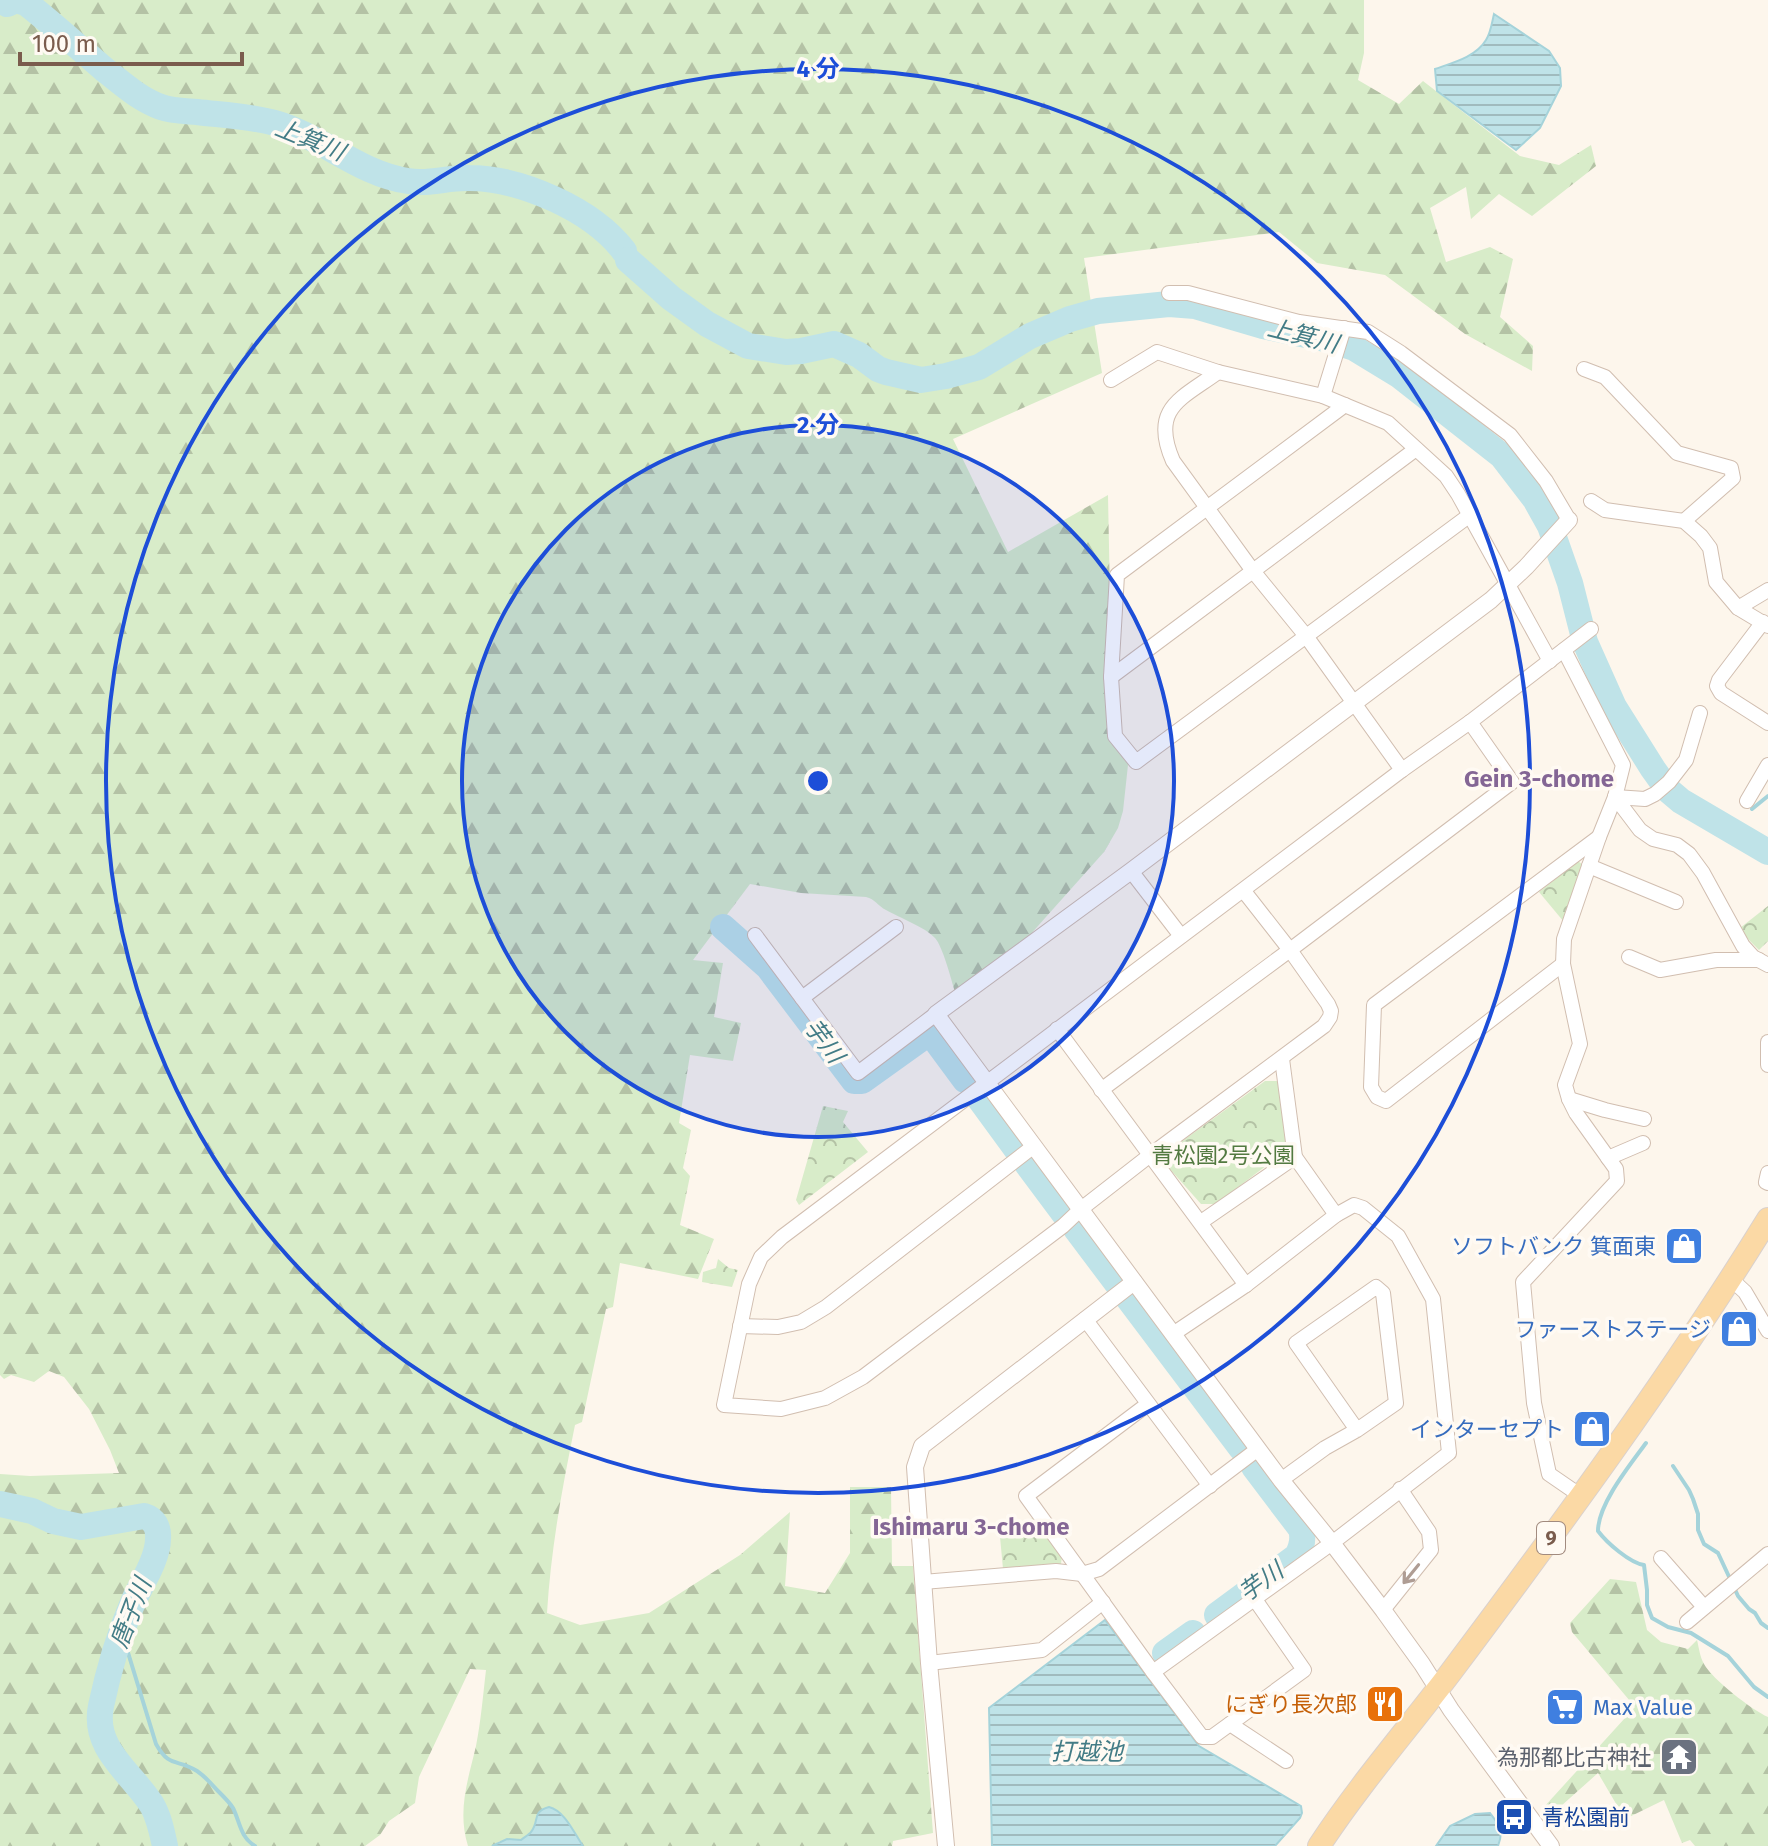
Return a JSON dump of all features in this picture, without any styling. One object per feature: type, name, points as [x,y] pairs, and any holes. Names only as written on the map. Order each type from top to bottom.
[{"type":"main road","name":"9","points":[[1319,1846],[1343,1809],[1581,1496],[1731,1279],[1768,1219]]},
{"type":"street","points":[[755,935],[858,1073],[1491,600],[1559,531],[1546,481],[1510,435],[1368,332],[1343,332],[1188,293],[1169,293]]},
{"type":"street","points":[[1323,396],[1343,332]]},
{"type":"street","points":[[1111,380],[1157,352],[1218,372],[1323,396],[1388,423],[1446,476],[1550,661]]},
{"type":"street","points":[[1584,369],[1605,377],[1677,453],[1731,468],[1733,478],[1684,521]]},
{"type":"street","points":[[1218,372],[1171,406],[1165,422],[1166,444],[1173,461],[1253,571],[1306,636],[1402,770]]},
{"type":"street","points":[[1345,405],[1117,575],[1111,677],[1115,736],[1136,762],[1470,515]]},
{"type":"street","points":[[1111,677],[1416,449]]},
{"type":"street","points":[[1591,501],[1605,510],[1684,521],[1701,536],[1710,548],[1716,582],[1738,608],[1766,624],[1717,686],[1721,693],[1768,723]]},
{"type":"street","points":[[1738,608],[1768,590]]},
{"type":"street","points":[[1243,890],[1328,1004],[1330,1017],[1324,1026],[1149,1156],[1063,1226],[863,1377],[825,1398],[781,1409],[724,1405],[749,1284],[761,1257],[782,1237],[1402,770],[1470,722],[1586,633]]},
{"type":"street","points":[[1564,650],[1623,763],[1615,797],[1564,939],[1563,964],[1580,1044],[1565,1085],[1576,1113],[1616,1169],[1617,1181],[1523,1282],[1534,1403],[1549,1474],[1581,1496]]},
{"type":"street","points":[[1615,797],[1645,799],[1664,786],[1686,760],[1700,713]]},
{"type":"street","points":[[1101,1090],[1512,782],[1470,722]]},
{"type":"street","points":[[1747,801],[1768,765]]},
{"type":"street","points":[[1615,797],[1640,830],[1653,839],[1677,845],[1689,854],[1703,873],[1743,946],[1764,963]]},
{"type":"street","points":[[1563,964],[1386,1101],[1377,1097],[1371,1087],[1374,1005],[1599,837]]},
{"type":"street","points":[[1589,866],[1676,902]]},
{"type":"street","points":[[1131,871],[1181,936]]},
{"type":"street","points":[[802,998],[896,927]]},
{"type":"street","points":[[1629,957],[1660,970],[1716,960],[1764,963]]},
{"type":"street","points":[[936,1014],[1081,1209],[1126,1288],[1173,1334],[1281,1480],[1383,1610],[1551,1846]]},
{"type":"street","points":[[1057,1029],[1246,1285]]},
{"type":"street","points":[[1768,1042],[1768,1065]]},
{"type":"street","points":[[1282,1059],[1295,1157],[1336,1215]]},
{"type":"street","points":[[1569,1099],[1644,1119]]},
{"type":"street","points":[[1608,1158],[1643,1143]]},
{"type":"street","points":[[740,1326],[778,1327],[801,1322],[826,1307],[1034,1146]]},
{"type":"street","points":[[1201,1222],[1295,1157]]},
{"type":"street","points":[[1768,1173],[1768,1183]]},
{"type":"street","points":[[1153,1672],[1332,1543],[1449,1453],[1433,1299],[1398,1236],[1363,1208],[1354,1205],[1336,1215],[1246,1285],[1173,1334]]},
{"type":"street","points":[[1731,1279],[1745,1292],[1768,1331]]},
{"type":"street","points":[[1281,1480],[1325,1448],[1357,1430],[1396,1403],[1383,1293],[1376,1287],[1296,1343],[1357,1430]]},
{"type":"street","points":[[946,1846],[915,1467],[922,1446],[1126,1288]]},
{"type":"street","points":[[1085,1319],[1210,1486]]},
{"type":"street","points":[[1148,1404],[1026,1496],[1202,1737],[1212,1737],[1304,1670],[1254,1598]]},
{"type":"street","points":[[923,1582],[1056,1571],[1082,1574],[1099,1569],[1258,1449]]},
{"type":"street","points":[[1383,1610],[1431,1550],[1429,1532],[1400,1489]]},
{"type":"street","points":[[1687,1622],[1768,1554]]},
{"type":"street","points":[[1661,1558],[1704,1607]]},
{"type":"street","points":[[929,1663],[1042,1650],[1103,1602]]},
{"type":"street","points":[[1230,1724],[1286,1761]]},
{"type":"green space","points":[[0,0],[1364,0],[1364,53],[1358,80],[1399,104],[1423,81],[1520,156],[1559,165],[1591,145],[1596,166],[1532,216],[1499,194],[1471,219],[1466,187],[1430,208],[1446,262],[1490,247],[1513,259],[1500,317],[1533,346],[1532,371],[1465,334],[1385,275],[1317,263],[1279,232],[1084,258],[1102,373],[953,439],[1008,552],[1108,495],[1112,701],[1128,765],[1118,828],[1104,852],[1029,936],[955,992],[935,938],[866,897],[801,893],[750,884],[693,960],[723,963],[714,1017],[741,1023],[733,1061],[690,1055],[679,1123],[691,1130],[683,1168],[690,1176],[680,1225],[714,1239],[698,1279],[620,1263],[613,1307],[606,1309],[582,1422],[575,1425],[551,1565],[547,1613],[580,1625],[649,1613],[740,1555],[790,1512],[785,1586],[825,1593],[850,1553],[850,1487],[891,1487],[892,1566],[913,1566],[933,1833],[893,1841],[892,1846],[583,1846],[562,1814],[535,1825],[531,1833],[521,1840],[500,1841],[492,1846],[468,1846],[464,1808],[478,1737],[486,1670],[470,1669],[419,1777],[415,1803],[389,1821],[380,1835],[365,1846],[0,1846],[0,1474],[119,1473],[89,1409],[64,1377],[49,1371],[34,1382],[11,1375],[4,1379],[0,1375]]},
{"type":"green space","points":[[1578,861],[1584,866],[1564,922],[1539,892]]},
{"type":"green space","points":[[1768,906],[1768,941],[1759,950],[1740,928]]},
{"type":"green space","name":"青松園2号公園","points":[[1265,1081],[1280,1081],[1288,1149],[1216,1204],[1201,1204],[1169,1168],[1166,1153]]},
{"type":"green space","points":[[823,1106],[848,1111],[843,1122],[868,1152],[799,1205],[796,1200]]},
{"type":"green space","points":[[718,1259],[729,1268],[738,1270],[732,1287],[702,1282],[703,1272],[716,1268]]},
{"type":"green space","points":[[1035,1518],[1062,1556],[1061,1564],[1003,1569],[999,1526]]},
{"type":"green space","name":"為那都比古神社","points":[[1610,1579],[1636,1582],[1647,1630],[1661,1642],[1688,1649],[1697,1640],[1703,1661],[1715,1678],[1768,1717],[1768,1846],[1695,1846],[1690,1840],[1682,1843],[1664,1800],[1625,1819],[1598,1773],[1551,1815],[1544,1807],[1635,1707],[1572,1632],[1570,1623]]},
{"type":"water","points":[[1494,14],[1549,51],[1560,68],[1561,86],[1540,128],[1516,150],[1437,91],[1435,69],[1463,59],[1482,46]]},
{"type":"water","name":"打越池","points":[[1105,1620],[1199,1746],[1301,1806],[1300,1818],[1275,1846],[992,1846],[989,1708]]},
{"type":"water","points":[[549,1807],[564,1818],[583,1846],[492,1846],[507,1839],[521,1840],[531,1832],[540,1811]]},
{"type":"water","points":[[1490,1813],[1500,1828],[1498,1846],[1436,1846],[1450,1826],[1475,1814]]},
{"type":"waterway","name":"上箕川","points":[[7,4],[16,0],[26,3],[125,86],[161,107],[275,123],[390,177],[416,182],[489,179],[532,190],[574,209],[610,236],[624,251]]},
{"type":"waterway","name":"上箕川","points":[[628,260],[671,298],[707,324],[748,346],[786,352],[834,344],[859,355],[878,369],[921,380],[979,367],[1030,336],[1070,319],[1098,311],[1169,304],[1195,306],[1354,348],[1400,376],[1502,456],[1535,499],[1550,526],[1570,583],[1585,642],[1614,707],[1653,769],[1668,790],[1681,801],[1768,852]]},
{"type":"waterway","points":[[1752,809],[1768,796]]},
{"type":"waterway","name":"芋川","points":[[723,927],[768,967],[854,1081],[862,1081],[929,1033],[965,1080]]},
{"type":"waterway","name":"芋川","points":[[979,1098],[1017,1150]]},
{"type":"waterway","name":"芋川","points":[[1027,1164],[1065,1215]]},
{"type":"waterway","name":"芋川","points":[[1076,1229],[1241,1448]]},
{"type":"waterway","points":[[1646,1443],[1609,1497],[1599,1520],[1598,1531],[1619,1552],[1644,1565],[1647,1605],[1652,1618],[1668,1627],[1691,1633],[1728,1656],[1754,1687],[1768,1697]]},
{"type":"waterway","points":[[1673,1466],[1693,1499],[1698,1514],[1698,1530],[1704,1544],[1718,1553],[1738,1596],[1768,1628]]},
{"type":"waterway","name":"芋川","points":[[1217,1615],[1297,1556],[1301,1546],[1301,1529],[1254,1467]]},
{"type":"waterway","name":"唐子川","points":[[0,1504],[81,1527],[144,1516],[157,1527],[155,1556],[118,1643],[100,1721],[108,1748],[154,1810],[165,1846]]},
{"type":"waterway","points":[[122,1633],[156,1744],[170,1760],[190,1767],[209,1782],[232,1806],[243,1834],[255,1846]]},
{"type":"waterway","name":"芋川","points":[[1165,1653],[1193,1633]]},
{"type":"place","name":"ソフトバンク 箕面東","points":[[1684,1246]]},
{"type":"place","name":"ファーストステージ","points":[[1739,1329]]},
{"type":"place","name":"インターセプト","points":[[1592,1429]]},
{"type":"place","name":"にぎり長次郎","points":[[1385,1704]]},
{"type":"place","name":"Max Value","points":[[1565,1707]]},
{"type":"place","name":"為那都比古神社","points":[[1679,1757]]},
{"type":"place","name":"青松園前","points":[[1514,1817]]},
{"type":"district","name":"Gein 3-chome","points":[[1539,779]]},
{"type":"district","name":"Ishimaru 3-chome","points":[[971,1527]]}]
